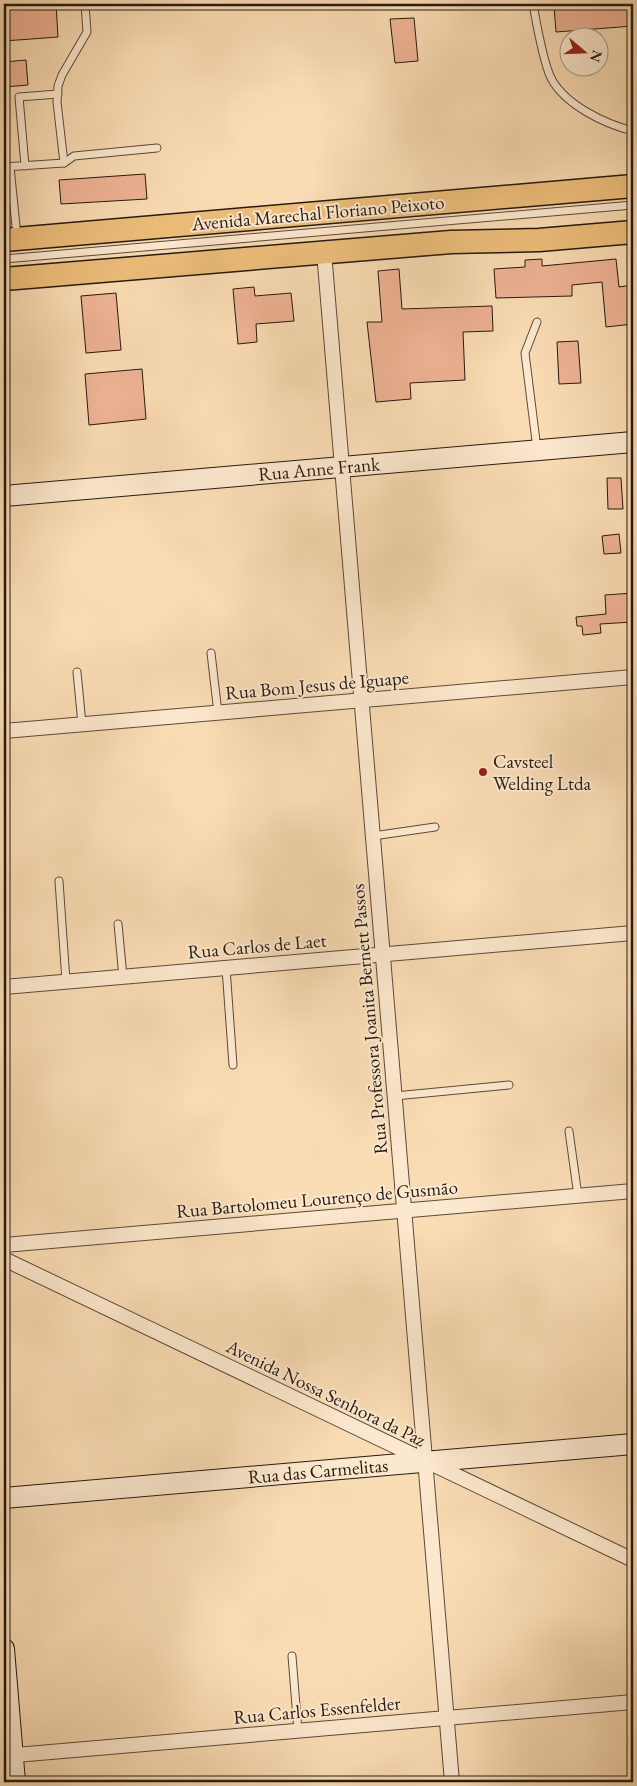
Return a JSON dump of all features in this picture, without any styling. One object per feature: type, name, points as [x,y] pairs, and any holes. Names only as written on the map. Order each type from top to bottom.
[{"type":"main road","name":"Avenida Marechal Floriano Peixoto","points":[[10,239],[633,186]]},
{"type":"main road","name":"Avenida Marechal Floriano Peixoto","points":[[4,279],[468,241],[532,240],[633,232]]},
{"type":"main road","name":"Rua Anne Frank","points":[[4,496],[633,442]]},
{"type":"main road","name":"Rua das Carmelitas","points":[[4,1498],[633,1444]]},
{"type":"main road","points":[[4,1649],[8,1756],[15,1782]]},
{"type":"street","name":"Rua Professora Joanita Bernett Passos","points":[[324,252],[452,1782]]},
{"type":"street","name":"Rua Bom Jesus de Iguape","points":[[4,731],[633,677]]},
{"type":"street","name":"Rua Carlos de Laet","points":[[4,987],[633,933]]},
{"type":"street","name":"Rua Bartolomeu Lourenço de Gusmão","points":[[4,1245],[633,1191]]},
{"type":"street","name":"Avenida Nossa Senhora da Paz","points":[[4,1259],[633,1560]]},
{"type":"street","name":"Rua Carlos Essenfelder","points":[[8,1756],[633,1702]]},
{"type":"lane","points":[[64,162],[58,94],[62,75],[88,32],[85,4]]},
{"type":"lane","points":[[533,4],[551,78],[565,97],[620,128],[633,131]]},
{"type":"lane","points":[[25,166],[19,97],[58,94]]},
{"type":"lane","points":[[10,239],[7,167],[64,162],[74,156],[156,148]]},
{"type":"lane","points":[[4,259],[633,205]]},
{"type":"lane","points":[[537,322],[525,352],[538,450]]},
{"type":"lane","points":[[211,653],[218,712]]},
{"type":"lane","points":[[77,672],[82,724]]},
{"type":"lane","points":[[373,836],[435,826]]},
{"type":"lane","points":[[59,882],[66,982]]},
{"type":"lane","points":[[118,924],[123,977]]},
{"type":"lane","points":[[226,968],[234,1065]]},
{"type":"lane","points":[[395,1096],[509,1085]]},
{"type":"lane","points":[[568,1131],[578,1196]]},
{"type":"lane","points":[[292,1656],[298,1731]]},
{"type":"building","points":[[4,4],[56,4],[58,37],[4,41]]},
{"type":"building","points":[[633,4],[633,26],[560,28],[560,32],[556,32],[554,6]]},
{"type":"building","points":[[414,18],[418,61],[395,63],[390,19]]},
{"type":"building","points":[[26,60],[28,85],[4,87],[4,62]]},
{"type":"building","points":[[145,174],[147,199],[61,204],[59,180]]},
{"type":"building","points":[[542,259],[542,266],[616,259],[619,287],[633,285],[633,324],[606,327],[602,282],[572,285],[572,296],[496,298],[494,269],[525,267],[525,260]]},
{"type":"building","points":[[399,269],[402,309],[492,306],[493,331],[463,332],[465,380],[410,383],[411,399],[376,402],[367,322],[382,322],[378,271]]},
{"type":"building","points":[[254,287],[255,296],[291,293],[294,321],[256,324],[257,342],[238,344],[233,289]]},
{"type":"building","points":[[116,293],[121,350],[86,353],[81,296]]},
{"type":"building","points":[[578,341],[581,383],[559,384],[557,342]]},
{"type":"building","points":[[142,369],[146,419],[89,425],[85,374]]},
{"type":"building","points":[[607,478],[621,478],[623,509],[608,509]]},
{"type":"building","points":[[619,534],[621,553],[604,554],[602,536]]},
{"type":"building","points":[[633,593],[633,622],[600,624],[601,633],[583,635],[582,626],[577,626],[576,617],[606,614],[605,595]]},
{"type":"place","name":"Cavsteel Welding Ltda","points":[[483,772]]}]
